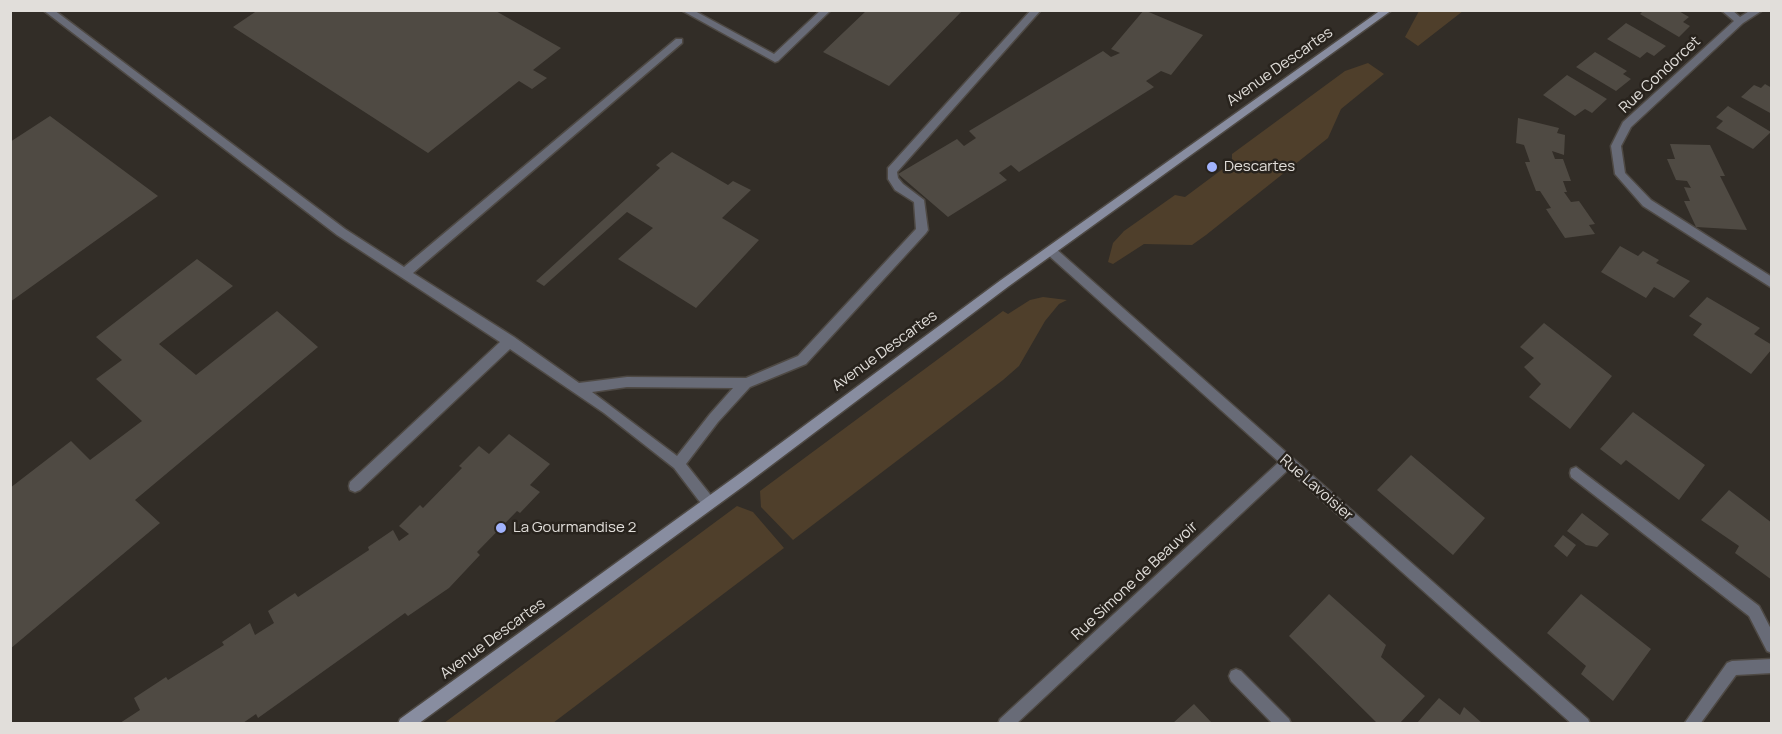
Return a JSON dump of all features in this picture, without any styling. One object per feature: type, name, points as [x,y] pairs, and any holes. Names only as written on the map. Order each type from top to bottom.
[{"type":"main road","name":"Avenue Descartes","points":[[405,723],[1051,251],[1388,10]]},
{"type":"street","points":[[47,10],[341,232],[579,388],[678,464],[708,502]]},
{"type":"street","points":[[685,10],[775,59],[826,10]]},
{"type":"street","points":[[579,388],[627,382],[746,382],[802,360],[922,230],[919,200],[899,187],[893,179],[892,171],[1037,10]]},
{"type":"street","points":[[1725,10],[1740,21]]},
{"type":"street","name":"Rue Condorcet","points":[[1759,10],[1740,21],[1627,125],[1616,146],[1620,174],[1647,203],[1772,283]]},
{"type":"street","points":[[404,274],[679,40]]},
{"type":"street","name":"Rue Lavoisier","points":[[1051,251],[1287,463],[1583,723]]},
{"type":"street","points":[[355,486],[510,341]]},
{"type":"street","points":[[678,464],[746,382]]},
{"type":"street","name":"Rue Simone de Beauvoir","points":[[1005,723],[1287,463]]},
{"type":"street","points":[[1576,473],[1754,611],[1772,646]]},
{"type":"street","points":[[1691,723],[1732,668],[1772,666]]},
{"type":"street","points":[[1236,676],[1284,723]]},
{"type":"shaded area","points":[[1419,11],[1463,11],[1418,46],[1405,37]]},
{"type":"shaded area","points":[[1368,63],[1384,74],[1341,109],[1328,138],[1206,235],[1192,245],[1144,244],[1113,264],[1108,262],[1113,243],[1124,231],[1175,195],[1185,197],[1232,162],[1232,154],[1345,71]]},
{"type":"shaded area","points":[[1043,297],[1067,300],[1059,304],[1045,321],[1019,366],[793,540],[761,507],[760,491],[1003,311],[1008,314],[1030,300]]},
{"type":"shaded area","points":[[737,506],[753,512],[784,548],[553,723],[444,723]]},
{"type":"building","points":[[258,10],[494,10],[561,48],[533,70],[547,78],[532,89],[519,81],[428,153],[233,27]]},
{"type":"building","points":[[867,10],[963,10],[889,86],[823,52]]},
{"type":"building","points":[[1144,10],[1203,35],[1171,75],[1161,71],[1146,81],[1154,87],[1019,172],[1011,165],[999,173],[1007,180],[948,217],[898,174],[957,139],[964,146],[976,138],[969,131],[1103,51],[1111,57],[1120,53],[1111,49]]},
{"type":"building","points":[[1644,10],[1677,10],[1689,17],[1683,22],[1690,26],[1679,37],[1640,14]]},
{"type":"building","points":[[1626,23],[1666,46],[1654,56],[1647,52],[1640,58],[1607,39]]},
{"type":"building","points":[[1595,52],[1627,71],[1623,74],[1631,79],[1616,91],[1576,67]]},
{"type":"building","points":[[1567,75],[1607,99],[1592,113],[1585,109],[1575,116],[1543,95]]},
{"type":"building","points":[[1765,84],[1772,88],[1772,114],[1741,97],[1754,85],[1761,88]]},
{"type":"building","points":[[1728,106],[1771,132],[1753,149],[1716,128],[1723,121],[1716,117]]},
{"type":"building","points":[[50,116],[158,196],[10,302],[10,142]]},
{"type":"building","points":[[1518,118],[1559,128],[1557,133],[1565,135],[1564,155],[1552,151],[1555,159],[1563,159],[1571,181],[1563,181],[1567,192],[1564,192],[1571,202],[1579,201],[1595,224],[1589,225],[1595,234],[1565,238],[1546,209],[1551,208],[1540,191],[1536,191],[1525,162],[1530,162],[1524,145],[1516,143]]},
{"type":"building","points":[[1670,144],[1710,145],[1725,176],[1720,176],[1747,230],[1696,227],[1684,201],[1690,201],[1684,187],[1691,188],[1687,181],[1676,180],[1667,159],[1675,159]]},
{"type":"building","points":[[672,152],[728,185],[733,181],[751,190],[722,218],[759,240],[696,308],[618,259],[653,228],[627,212],[544,286],[536,281],[660,168],[656,165]]},
{"type":"building","points":[[1620,246],[1638,256],[1643,251],[1659,260],[1656,263],[1690,281],[1674,298],[1654,287],[1646,298],[1601,272]]},
{"type":"building","points":[[197,259],[233,286],[159,344],[196,375],[277,311],[318,347],[135,500],[160,523],[10,649],[10,488],[71,441],[90,460],[142,421],[96,379],[122,360],[96,337]]},
{"type":"building","points":[[1707,297],[1760,328],[1754,334],[1772,345],[1772,349],[1751,374],[1693,335],[1702,324],[1689,316]]},
{"type":"building","points":[[1544,323],[1612,376],[1570,429],[1529,397],[1541,384],[1524,367],[1534,358],[1520,347]]},
{"type":"building","points":[[1633,412],[1705,465],[1679,500],[1626,460],[1621,465],[1600,449]]},
{"type":"building","points":[[509,434],[550,464],[530,485],[540,492],[520,513],[517,511],[477,552],[480,555],[449,588],[408,616],[405,613],[258,718],[256,714],[243,723],[120,723],[140,710],[134,698],[166,677],[168,680],[224,645],[222,642],[250,623],[255,635],[274,623],[268,611],[295,593],[298,597],[369,550],[368,547],[393,530],[399,541],[409,534],[399,526],[420,505],[423,508],[462,468],[459,466],[479,446],[489,454]]},
{"type":"building","points":[[1411,455],[1485,518],[1453,555],[1377,490]]},
{"type":"building","points":[[1729,490],[1772,523],[1772,580],[1735,553],[1739,546],[1701,520]]},
{"type":"building","points":[[1582,513],[1609,534],[1597,547],[1586,545],[1567,531]]},
{"type":"building","points":[[1563,535],[1576,545],[1567,557],[1554,546]]},
{"type":"building","points":[[1329,594],[1386,645],[1381,657],[1425,696],[1400,723],[1377,723],[1289,636]]},
{"type":"building","points":[[1581,594],[1651,649],[1613,701],[1581,674],[1586,666],[1547,633]]},
{"type":"building","points":[[1439,698],[1460,715],[1464,707],[1482,723],[1417,723]]},
{"type":"building","points":[[1194,704],[1212,723],[1173,723]]},
{"type":"place","name":"Descartes","points":[[1212,167]]},
{"type":"place","name":"La Gourmandise 2","points":[[501,528]]}]
